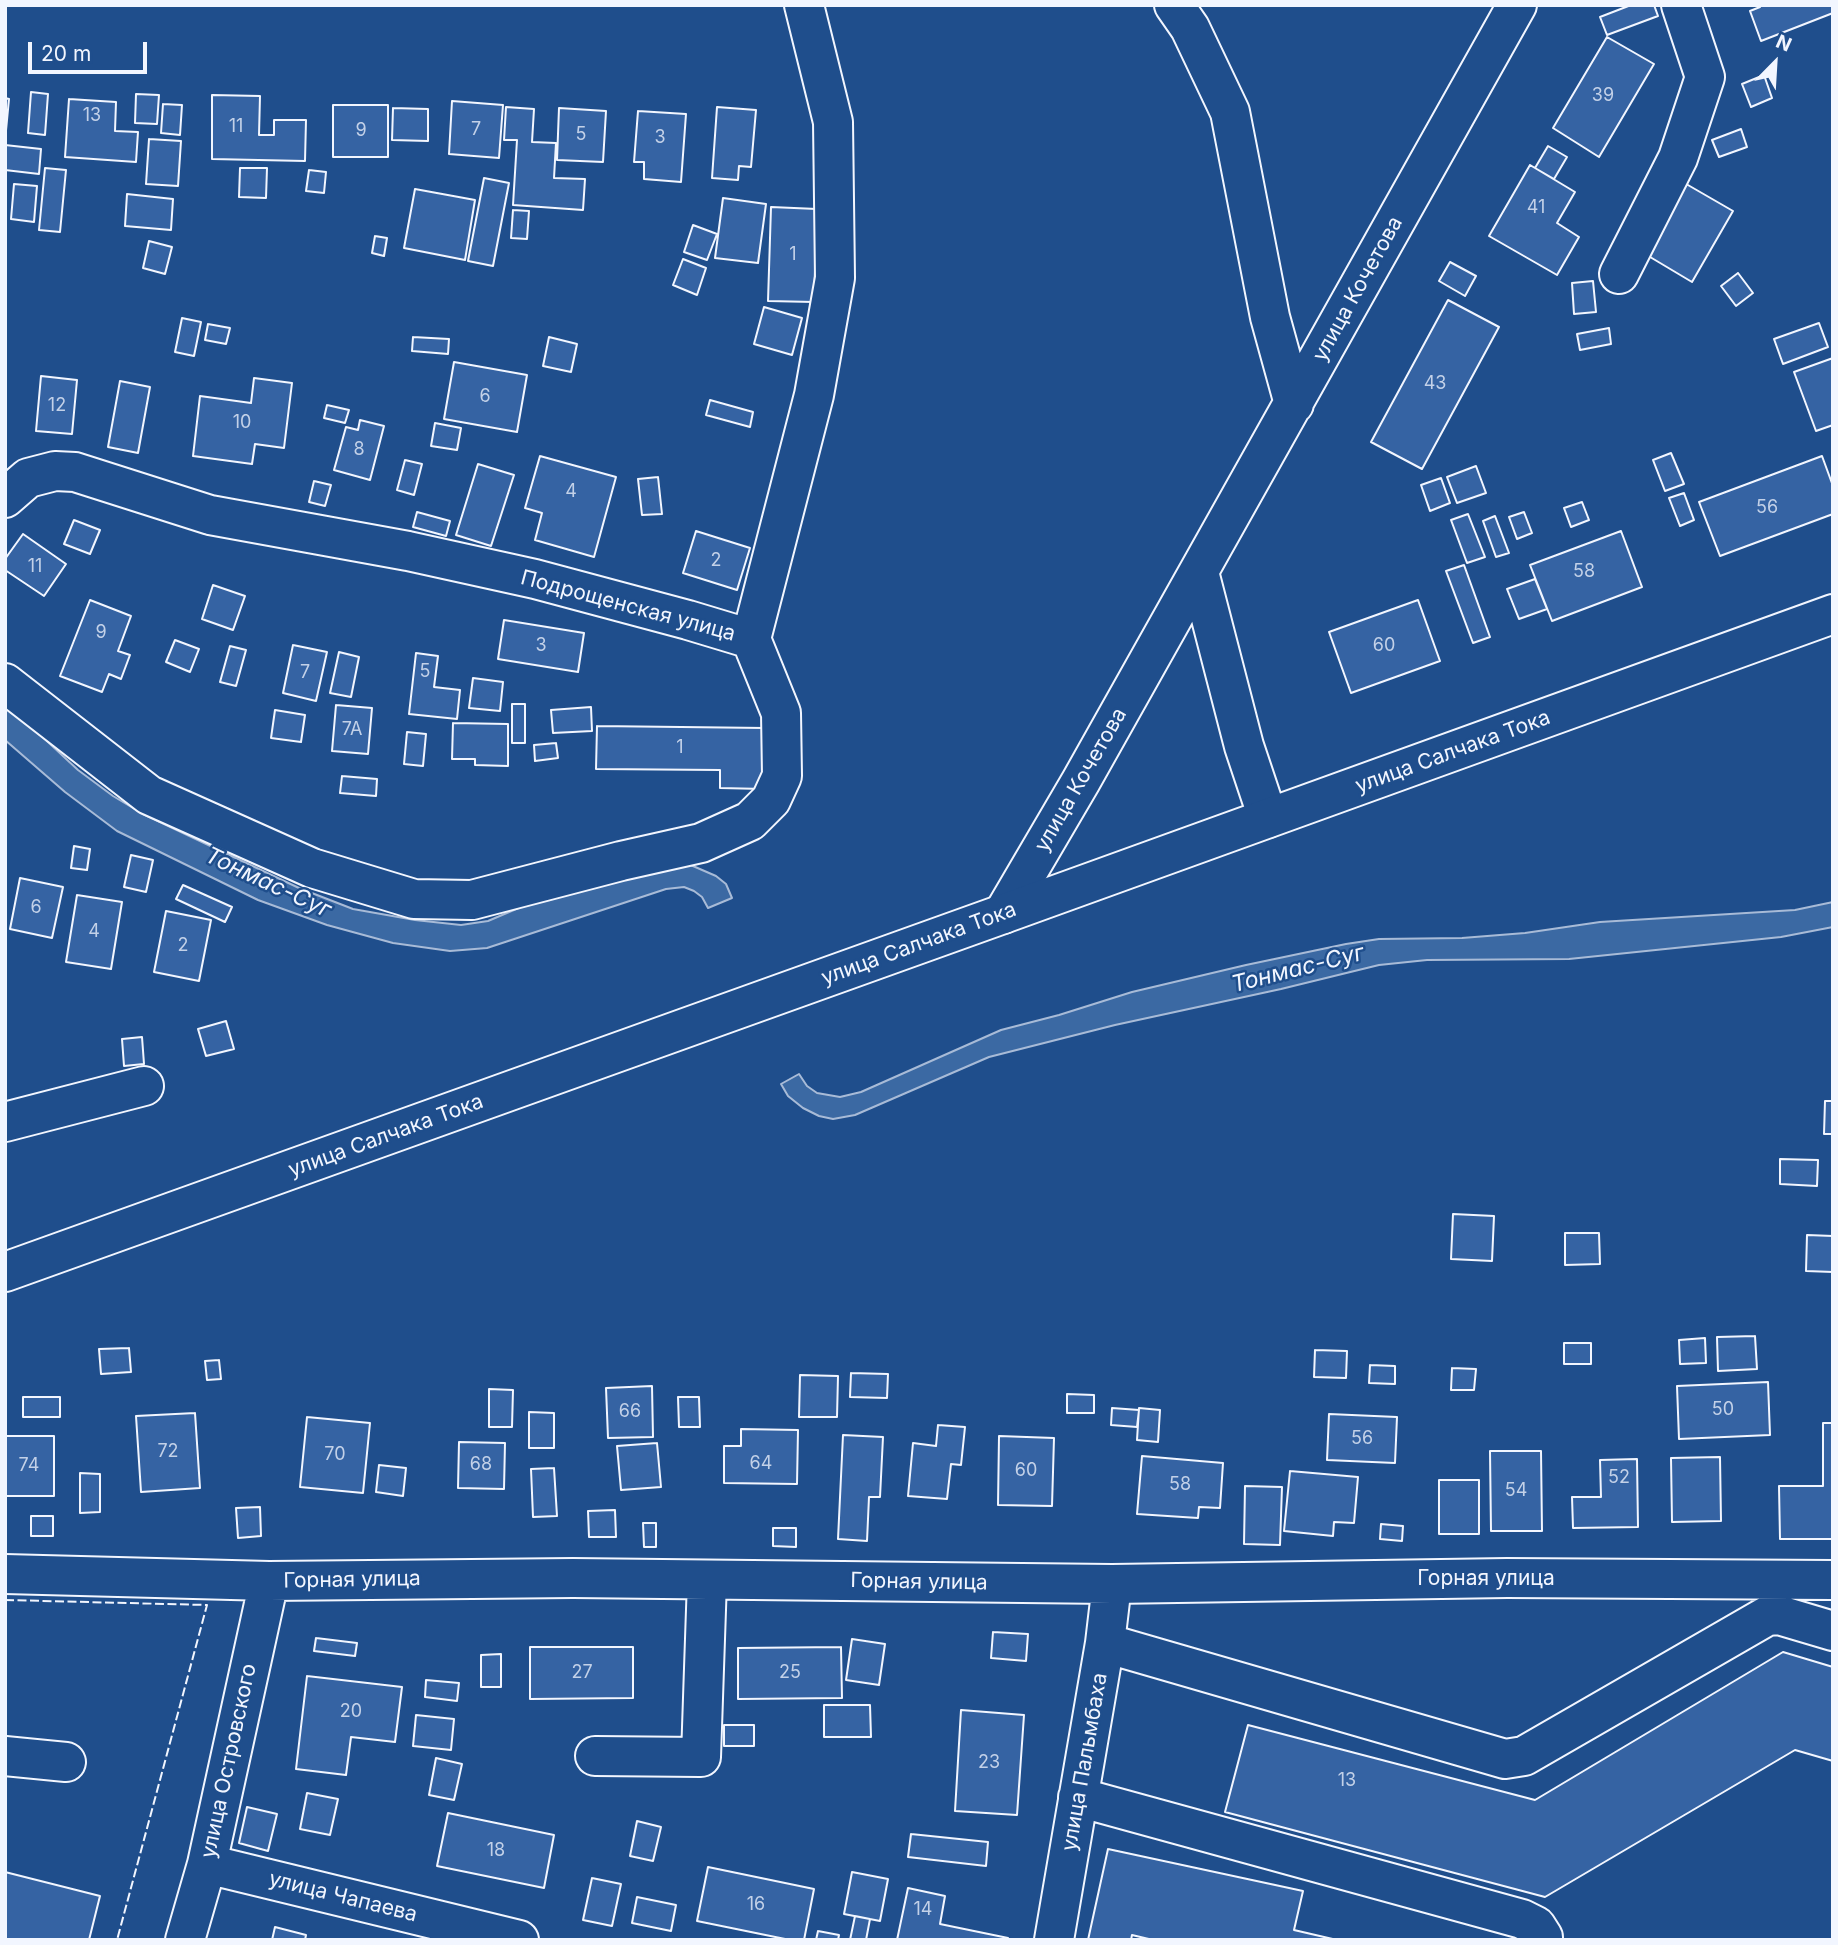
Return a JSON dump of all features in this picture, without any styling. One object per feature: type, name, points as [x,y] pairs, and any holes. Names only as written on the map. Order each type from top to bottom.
[{"type":"street","name":"Подрощенская улица","points":[[5,498],[28,478],[55,471],[75,472],[210,516],[408,551],[535,579],[751,639],[814,396],[835,278],[833,122],[804,5]]},
{"type":"street","points":[[1174,5],[1190,28],[1230,111],[1269,317],[1294,404]]},
{"type":"street","name":"улица Кочетова","points":[[1003,914],[1088,769],[1517,5]]},
{"type":"street","points":[[1619,274],[1678,158],[1705,77],[1681,5]]},
{"type":"street","points":[[1199,572],[1244,746],[1268,818]]},
{"type":"street","name":"улица Салчака Тока","points":[[5,1272],[1833,614]]},
{"type":"street","points":[[5,683],[149,795],[312,869],[414,899],[472,900],[701,843],[750,821],[771,800],[782,776],[781,713],[751,639]]},
{"type":"street","points":[[5,1122],[144,1086]]},
{"type":"street","name":"Горная улица","points":[[5,1574],[269,1581],[573,1578],[1112,1584],[1507,1577],[1833,1580]]},
{"type":"street","points":[[595,1756],[701,1757],[707,1580]]},
{"type":"street","name":"улица Островского","points":[[186,1940],[207,1864],[269,1581]]},
{"type":"street","name":"улица Пальмбаха","points":[[1054,1940],[1105,1643],[1112,1584]]},
{"type":"street","points":[[1105,1643],[1505,1759],[1524,1756],[1767,1616],[1779,1615],[1833,1631]]},
{"type":"street","points":[[5,1756],[66,1762]]},
{"type":"street","points":[[1078,1797],[1522,1919],[1536,1926],[1543,1937],[1542,1940]]},
{"type":"street","name":"улица Чапаева","points":[[207,1864],[519,1940]]},
{"type":"water","name":"Тонмас-Суг","points":[[5,702],[78,770],[143,814],[299,888],[353,909],[461,925],[488,921],[528,904],[686,863],[716,876],[726,884],[732,898],[708,908],[702,897],[694,891],[684,887],[666,889],[487,948],[450,951],[393,943],[327,925],[258,900],[117,831],[65,792],[5,740]]},
{"type":"water","name":"Тонмас-Суг","points":[[1833,902],[1833,927],[1781,937],[1569,959],[1427,960],[1379,965],[1115,1025],[989,1057],[855,1115],[833,1119],[803,1108],[788,1096],[781,1084],[799,1074],[807,1086],[817,1093],[840,1097],[861,1092],[1001,1030],[1132,992],[1346,944],[1379,939],[1462,938],[1525,933],[1600,922],[1795,910]]},
{"type":"building","points":[[1631,5],[1654,5],[1658,16],[1607,35],[1600,17]]},
{"type":"building","points":[[1759,5],[1833,5],[1833,13],[1761,41],[1750,11],[1760,7]]},
{"type":"building","points":[[1607,37],[1654,64],[1599,157],[1553,128]]},
{"type":"building","points":[[1764,75],[1772,98],[1751,107],[1742,84]]},
{"type":"building","points":[[31,92],[48,94],[45,135],[28,133]]},
{"type":"building","points":[[136,94],[159,95],[157,124],[135,123]]},
{"type":"building","points":[[212,95],[260,96],[259,135],[274,135],[274,120],[306,120],[305,161],[212,159]]},
{"type":"building","points":[[5,98],[9,99],[5,141]]},
{"type":"building","points":[[69,99],[116,102],[115,131],[138,132],[136,162],[65,157]]},
{"type":"building","points":[[452,101],[503,105],[499,158],[449,154]]},
{"type":"building","points":[[163,104],[182,105],[180,135],[161,133]]},
{"type":"building","points":[[333,105],[388,105],[388,157],[333,157]]},
{"type":"building","points":[[506,107],[534,109],[532,142],[556,143],[554,178],[585,179],[583,210],[513,205],[517,140],[504,140]]},
{"type":"building","points":[[717,107],[756,110],[751,167],[739,166],[738,180],[712,178]]},
{"type":"building","points":[[393,108],[428,109],[428,141],[392,140]]},
{"type":"building","points":[[559,108],[606,111],[603,162],[557,160]]},
{"type":"building","points":[[638,111],[686,114],[681,182],[644,179],[644,162],[634,162]]},
{"type":"building","points":[[1741,129],[1747,147],[1719,157],[1712,140]]},
{"type":"building","points":[[149,139],[181,141],[178,186],[146,184]]},
{"type":"building","points":[[5,145],[41,149],[39,174],[5,170]]},
{"type":"building","points":[[1548,146],[1567,157],[1554,179],[1535,168]]},
{"type":"building","points":[[1530,165],[1575,192],[1557,223],[1579,237],[1557,275],[1489,236]]},
{"type":"building","points":[[45,168],[66,170],[60,232],[39,230]]},
{"type":"building","points":[[240,168],[267,168],[266,198],[239,197]]},
{"type":"building","points":[[309,170],[326,172],[324,193],[306,191]]},
{"type":"building","points":[[484,178],[509,183],[493,266],[468,261]]},
{"type":"building","points":[[1681,181],[1733,211],[1692,282],[1640,251]]},
{"type":"building","points":[[14,184],[37,186],[34,222],[11,219]]},
{"type":"building","points":[[415,189],[475,200],[465,260],[404,248]]},
{"type":"building","points":[[127,194],[173,199],[171,230],[125,226]]},
{"type":"building","points":[[723,198],[766,204],[758,263],[715,258]]},
{"type":"building","points":[[771,207],[817,209],[814,302],[768,301]]},
{"type":"building","points":[[513,210],[529,211],[527,239],[511,238]]},
{"type":"building","points":[[693,225],[717,234],[707,260],[684,252]]},
{"type":"building","points":[[375,236],[387,238],[384,256],[372,253]]},
{"type":"building","points":[[149,241],[172,247],[165,274],[143,268]]},
{"type":"building","points":[[683,259],[706,268],[697,295],[673,285]]},
{"type":"building","points":[[1450,262],[1476,276],[1465,296],[1439,281]]},
{"type":"building","points":[[1738,273],[1753,293],[1736,306],[1721,286]]},
{"type":"building","points":[[1593,281],[1596,312],[1574,314],[1572,283]]},
{"type":"building","points":[[1448,300],[1499,327],[1422,469],[1371,442]]},
{"type":"building","points":[[764,307],[802,318],[792,355],[754,344]]},
{"type":"building","points":[[182,318],[201,322],[194,356],[175,352]]},
{"type":"building","points":[[1819,323],[1828,347],[1783,364],[1774,339]]},
{"type":"building","points":[[208,324],[230,328],[226,344],[205,340]]},
{"type":"building","points":[[1609,328],[1611,344],[1580,350],[1577,334]]},
{"type":"building","points":[[413,337],[449,339],[448,354],[412,351]]},
{"type":"building","points":[[549,337],[577,344],[571,372],[543,366]]},
{"type":"building","points":[[1833,358],[1833,425],[1816,431],[1794,372]]},
{"type":"building","points":[[454,362],[527,375],[517,432],[444,419]]},
{"type":"building","points":[[41,376],[77,380],[72,434],[36,431]]},
{"type":"building","points":[[254,378],[292,383],[284,448],[255,444],[252,464],[193,456],[200,396],[251,403]]},
{"type":"building","points":[[120,381],[150,387],[138,453],[108,447]]},
{"type":"building","points":[[710,400],[753,412],[750,427],[706,415]]},
{"type":"building","points":[[327,405],[349,410],[345,423],[324,418]]},
{"type":"building","points":[[360,420],[384,426],[370,480],[334,470],[346,427],[358,430]]},
{"type":"building","points":[[435,423],[461,428],[457,450],[431,446]]},
{"type":"building","points":[[1671,453],[1684,484],[1665,491],[1653,460]]},
{"type":"building","points":[[540,456],[616,477],[594,557],[535,540],[542,513],[525,508]]},
{"type":"building","points":[[1822,456],[1833,486],[1833,514],[1720,556],[1699,502]]},
{"type":"building","points":[[405,460],[422,464],[414,495],[397,490]]},
{"type":"building","points":[[478,464],[514,475],[491,546],[456,535]]},
{"type":"building","points":[[1476,466],[1486,493],[1457,503],[1447,477]]},
{"type":"building","points":[[658,477],[662,514],[642,515],[638,479]]},
{"type":"building","points":[[1441,478],[1450,503],[1430,511],[1421,485]]},
{"type":"building","points":[[314,481],[331,485],[325,506],[309,502]]},
{"type":"building","points":[[1684,493],[1694,520],[1680,526],[1669,498]]},
{"type":"building","points":[[1582,502],[1589,520],[1571,527],[1564,508]]},
{"type":"building","points":[[417,512],[450,521],[446,536],[413,527]]},
{"type":"building","points":[[1524,512],[1532,533],[1517,539],[1509,517]]},
{"type":"building","points":[[1468,514],[1485,557],[1467,563],[1451,520]]},
{"type":"building","points":[[1495,516],[1509,553],[1496,557],[1483,521]]},
{"type":"building","points":[[74,520],[100,530],[90,554],[64,544]]},
{"type":"building","points":[[696,531],[750,548],[737,590],[683,573]]},
{"type":"building","points":[[1621,531],[1642,587],[1552,621],[1530,565]]},
{"type":"building","points":[[23,534],[66,564],[44,596],[5,570],[5,559]]},
{"type":"building","points":[[1464,565],[1490,637],[1473,643],[1446,571]]},
{"type":"building","points":[[1535,579],[1547,609],[1519,619],[1507,589]]},
{"type":"building","points":[[213,585],[245,596],[233,630],[202,619]]},
{"type":"building","points":[[90,600],[131,616],[118,651],[130,655],[121,679],[109,674],[102,692],[60,676]]},
{"type":"building","points":[[1418,600],[1440,661],[1351,693],[1329,632]]},
{"type":"building","points":[[504,620],[584,633],[578,672],[498,659]]},
{"type":"building","points":[[175,640],[199,649],[190,672],[166,662]]},
{"type":"building","points":[[293,645],[327,652],[316,701],[283,693]]},
{"type":"building","points":[[230,646],[246,650],[236,686],[220,682]]},
{"type":"building","points":[[339,652],[359,657],[351,697],[330,693]]},
{"type":"building","points":[[416,653],[438,656],[434,687],[460,690],[457,719],[409,714]]},
{"type":"building","points":[[473,678],[503,682],[500,711],[469,708]]},
{"type":"building","points":[[512,704],[525,704],[525,743],[512,743]]},
{"type":"building","points":[[336,705],[372,708],[368,754],[332,751]]},
{"type":"building","points":[[591,707],[592,731],[553,733],[551,710]]},
{"type":"building","points":[[275,710],[305,715],[301,742],[271,738]]},
{"type":"building","points":[[453,723],[508,724],[508,766],[475,765],[475,759],[452,759]]},
{"type":"building","points":[[597,726],[765,728],[764,789],[720,788],[720,770],[596,769]]},
{"type":"building","points":[[407,732],[426,734],[423,766],[404,764]]},
{"type":"building","points":[[556,743],[558,758],[535,761],[534,745]]},
{"type":"building","points":[[342,776],[377,779],[376,796],[340,793]]},
{"type":"building","points":[[74,846],[90,849],[87,870],[71,868]]},
{"type":"building","points":[[131,855],[153,860],[146,892],[124,887]]},
{"type":"building","points":[[20,878],[63,887],[52,938],[10,929]]},
{"type":"building","points":[[183,885],[232,907],[225,922],[176,899]]},
{"type":"building","points":[[77,895],[122,902],[111,969],[66,962]]},
{"type":"building","points":[[166,911],[211,920],[199,981],[154,972]]},
{"type":"building","points":[[226,1021],[234,1049],[206,1056],[198,1029]]},
{"type":"building","points":[[142,1037],[144,1064],[124,1066],[122,1039]]},
{"type":"building","points":[[1825,1101],[1833,1101],[1833,1134],[1824,1134]]},
{"type":"building","points":[[1780,1159],[1818,1160],[1817,1186],[1780,1184]]},
{"type":"building","points":[[1453,1214],[1494,1216],[1492,1261],[1451,1259]]},
{"type":"building","points":[[1565,1233],[1599,1233],[1600,1264],[1565,1265]]},
{"type":"building","points":[[1807,1235],[1833,1236],[1833,1272],[1806,1271]]},
{"type":"building","points":[[1755,1336],[1757,1369],[1718,1371],[1717,1337]]},
{"type":"building","points":[[1705,1338],[1706,1363],[1680,1364],[1679,1340]]},
{"type":"building","points":[[1564,1343],[1591,1343],[1591,1364],[1564,1364]]},
{"type":"building","points":[[129,1348],[131,1372],[101,1374],[99,1349]]},
{"type":"building","points":[[1315,1350],[1347,1351],[1346,1378],[1314,1377]]},
{"type":"building","points":[[219,1360],[221,1379],[207,1380],[205,1361]]},
{"type":"building","points":[[1370,1365],[1395,1366],[1395,1384],[1369,1383]]},
{"type":"building","points":[[1452,1368],[1476,1369],[1474,1390],[1451,1390]]},
{"type":"building","points":[[851,1373],[888,1374],[887,1398],[850,1397]]},
{"type":"building","points":[[800,1375],[838,1376],[837,1417],[799,1417]]},
{"type":"building","points":[[1768,1382],[1770,1435],[1679,1439],[1677,1386]]},
{"type":"building","points":[[652,1386],[653,1437],[608,1438],[606,1388]]},
{"type":"building","points":[[489,1389],[513,1390],[512,1427],[489,1427]]},
{"type":"building","points":[[1067,1394],[1094,1395],[1094,1413],[1067,1413]]},
{"type":"building","points":[[23,1397],[60,1397],[60,1417],[23,1417]]},
{"type":"building","points":[[678,1397],[699,1397],[700,1427],[679,1427]]},
{"type":"building","points":[[1112,1408],[1139,1410],[1137,1427],[1111,1425]]},
{"type":"building","points":[[1139,1408],[1160,1410],[1158,1442],[1137,1440]]},
{"type":"building","points":[[529,1412],[554,1413],[554,1448],[529,1448]]},
{"type":"building","points":[[195,1413],[200,1488],[141,1492],[136,1416]]},
{"type":"building","points":[[1329,1414],[1397,1417],[1395,1463],[1327,1460]]},
{"type":"building","points":[[307,1417],[370,1423],[363,1493],[300,1487]]},
{"type":"building","points":[[1823,1423],[1833,1423],[1833,1539],[1780,1539],[1779,1486],[1823,1486]]},
{"type":"building","points":[[938,1425],[965,1427],[961,1465],[951,1464],[947,1499],[908,1496],[913,1443],[936,1446]]},
{"type":"building","points":[[741,1429],[798,1430],[797,1484],[724,1483],[724,1446],[741,1446]]},
{"type":"building","points":[[843,1435],[883,1437],[880,1497],[869,1497],[867,1541],[838,1539]]},
{"type":"building","points":[[5,1436],[54,1436],[54,1496],[5,1496]]},
{"type":"building","points":[[999,1436],[1054,1438],[1052,1506],[998,1505]]},
{"type":"building","points":[[459,1442],[505,1443],[504,1489],[458,1488]]},
{"type":"building","points":[[657,1443],[661,1487],[621,1490],[617,1446]]},
{"type":"building","points":[[1490,1451],[1541,1451],[1542,1531],[1491,1531]]},
{"type":"building","points":[[1142,1456],[1223,1463],[1220,1508],[1199,1507],[1198,1518],[1137,1514]]},
{"type":"building","points":[[1720,1457],[1721,1521],[1672,1522],[1671,1458]]},
{"type":"building","points":[[1637,1459],[1638,1527],[1573,1528],[1572,1497],[1601,1497],[1600,1460]]},
{"type":"building","points":[[379,1465],[406,1468],[403,1496],[376,1492]]},
{"type":"building","points":[[554,1468],[557,1516],[533,1517],[531,1469]]},
{"type":"building","points":[[1290,1471],[1358,1477],[1354,1523],[1334,1522],[1333,1536],[1284,1531]]},
{"type":"building","points":[[80,1473],[100,1474],[100,1512],[80,1513]]},
{"type":"building","points":[[1439,1480],[1479,1480],[1479,1534],[1439,1534]]},
{"type":"building","points":[[1245,1486],[1282,1487],[1280,1545],[1244,1544]]},
{"type":"building","points":[[260,1507],[261,1536],[238,1538],[236,1508]]},
{"type":"building","points":[[615,1510],[616,1537],[589,1537],[588,1511]]},
{"type":"building","points":[[31,1516],[53,1516],[53,1536],[31,1536]]},
{"type":"building","points":[[643,1523],[656,1523],[656,1547],[644,1547]]},
{"type":"building","points":[[1381,1524],[1403,1526],[1402,1541],[1380,1539]]},
{"type":"building","points":[[773,1528],[796,1528],[796,1547],[773,1546]]},
{"type":"building","points":[[993,1632],[1028,1634],[1026,1661],[991,1658]]},
{"type":"building","points":[[316,1638],[357,1643],[355,1656],[314,1651]]},
{"type":"building","points":[[852,1639],[885,1644],[879,1685],[846,1680]]},
{"type":"building","points":[[530,1647],[633,1647],[633,1698],[530,1699]]},
{"type":"building","points":[[841,1647],[842,1698],[738,1699],[738,1648]]},
{"type":"building","points":[[1783,1652],[1833,1667],[1833,1761],[1795,1750],[1545,1897],[1225,1812],[1248,1725],[1535,1800]]},
{"type":"building","points":[[501,1654],[501,1687],[481,1687],[481,1655]]},
{"type":"building","points":[[307,1676],[402,1687],[395,1742],[351,1737],[346,1775],[296,1769]]},
{"type":"building","points":[[426,1680],[459,1683],[457,1701],[425,1697]]},
{"type":"building","points":[[824,1705],[870,1705],[871,1737],[824,1737]]},
{"type":"building","points":[[961,1710],[1024,1715],[1017,1815],[955,1811]]},
{"type":"building","points":[[416,1715],[454,1719],[451,1750],[413,1746]]},
{"type":"building","points":[[724,1725],[754,1725],[754,1746],[724,1746]]},
{"type":"building","points":[[436,1758],[462,1764],[454,1800],[429,1795]]},
{"type":"building","points":[[307,1793],[338,1799],[330,1835],[300,1829]]},
{"type":"building","points":[[247,1807],[277,1814],[268,1851],[239,1843]]},
{"type":"building","points":[[448,1813],[554,1835],[544,1888],[437,1866]]},
{"type":"building","points":[[637,1821],[661,1827],[653,1861],[630,1856]]},
{"type":"building","points":[[911,1834],[988,1842],[986,1866],[908,1857]]},
{"type":"building","points":[[1108,1849],[1303,1891],[1294,1930],[1337,1940],[1153,1940],[1132,1935],[1131,1940],[1088,1940]]},
{"type":"building","points":[[708,1867],[814,1889],[804,1940],[790,1940],[697,1921]]},
{"type":"building","points":[[5,1872],[100,1896],[89,1940],[5,1940]]},
{"type":"building","points":[[852,1872],[888,1879],[880,1921],[844,1914]]},
{"type":"building","points":[[592,1878],[621,1884],[612,1926],[583,1920]]},
{"type":"building","points":[[908,1888],[945,1896],[940,1924],[1008,1940],[897,1940]]},
{"type":"building","points":[[637,1897],[676,1905],[671,1931],[632,1923]]},
{"type":"building","points":[[855,1916],[870,1919],[866,1940],[850,1940]]},
{"type":"building","points":[[275,1927],[306,1935],[305,1940],[272,1940]]},
{"type":"building","points":[[818,1931],[839,1935],[838,1940],[816,1940]]},
{"type":"fence","points":[[5,1600],[207,1605],[117,1940]]}]
